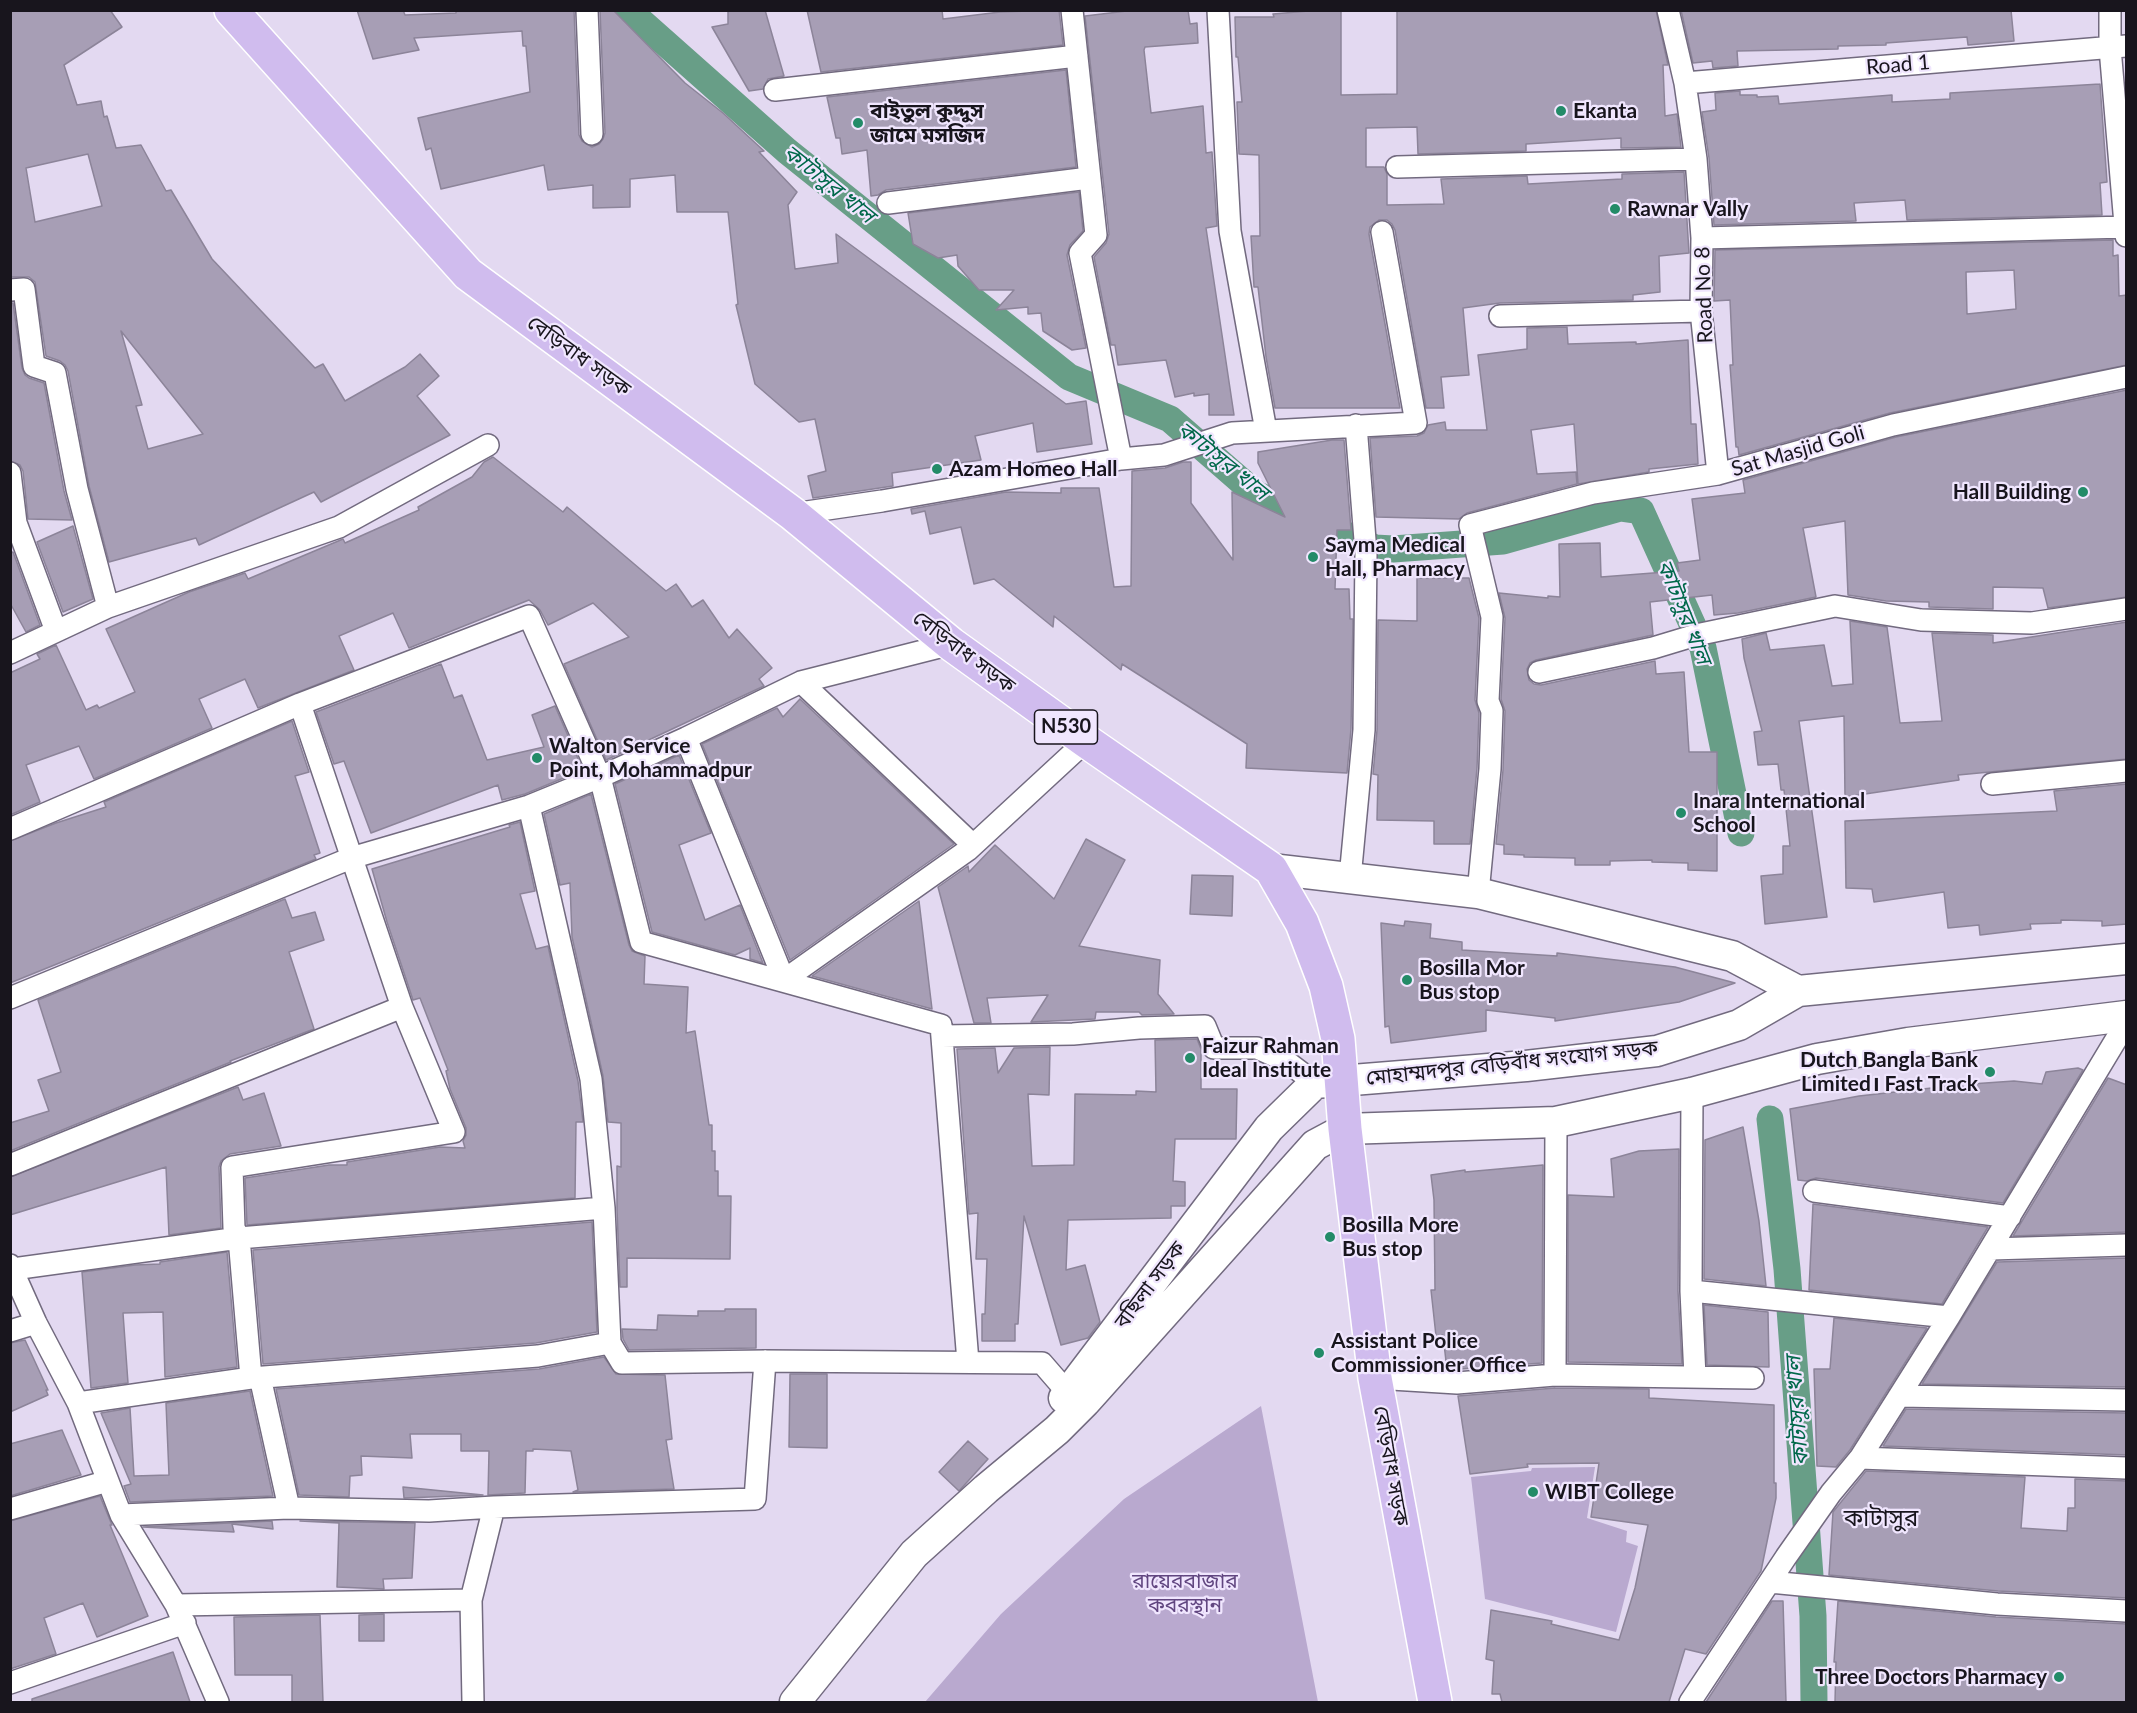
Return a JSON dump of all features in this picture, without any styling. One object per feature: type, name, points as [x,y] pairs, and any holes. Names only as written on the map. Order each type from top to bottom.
[{"type":"highway","name":"বেড়িবাধ সড়ক","points":[[231,10],[468,274],[793,514],[951,644],[1271,869],[1302,923],[1326,986],[1338,1039],[1329,1081],[1345,1130],[1375,1378],[1435,1702]]},
{"type":"main road","points":[[1271,869],[1478,893],[1732,956],[1798,990]]},
{"type":"main road","name":"মোহাম্মদপুর বেড়িবাঁধ সংযোগ সড়ক","points":[[1329,1081],[1526,1066],[1658,1051],[1739,1025],[1798,990],[2127,959]]},
{"type":"main road","points":[[1345,1130],[1556,1122],[1692,1093],[1817,1059],[1908,1043],[2127,1016]]},
{"type":"main road","name":"বছিলা সড়ক","points":[[986,1489],[1068,1393],[1269,1128],[1329,1081]]},
{"type":"main road","name":"বছিলা সড়ক","points":[[795,1702],[915,1554],[986,1489],[1057,1430],[1315,1145],[1345,1130]]},
{"type":"street","points":[[587,10],[592,134]]},
{"type":"street","points":[[1072,10],[1096,235],[1080,253],[1121,459]]},
{"type":"street","points":[[1218,10],[1230,231],[1266,431]]},
{"type":"street","name":"Road No 8","points":[[1668,10],[1685,83],[1696,159],[1702,238],[1701,311],[1718,474]]},
{"type":"street","points":[[1702,238],[2126,230],[2119,47],[2110,10]]},
{"type":"street","name":"Road 1","points":[[1685,83],[2119,47]]},
{"type":"street","points":[[775,90],[1077,56]]},
{"type":"street","points":[[1397,167],[1696,159]]},
{"type":"street","points":[[888,203],[1089,178]]},
{"type":"street","points":[[793,514],[882,501],[1121,459],[1164,455],[1232,434],[1416,423],[1382,232]]},
{"type":"street","points":[[10,290],[24,289],[34,366],[55,374],[77,489],[108,607]]},
{"type":"street","points":[[1500,316],[1701,311]]},
{"type":"street","name":"Sat Masjid Goli","points":[[1478,893],[1490,769],[1492,711],[1488,702],[1492,617],[1470,525],[1593,493],[1718,474],[1893,424],[2127,377]]},
{"type":"street","points":[[1350,878],[1364,730],[1366,553],[1356,425]]},
{"type":"street","points":[[10,653],[108,607],[339,527],[488,445]]},
{"type":"street","points":[[10,473],[13,523],[56,631]]},
{"type":"street","points":[[1539,672],[1653,648],[1696,635],[1835,606],[1921,620],[2032,623],[2127,609]]},
{"type":"street","points":[[10,829],[300,704],[529,616],[600,777],[641,942],[941,1024],[968,1362]]},
{"type":"street","points":[[10,998],[351,858],[529,806],[686,738],[801,682],[951,644]]},
{"type":"street","points":[[801,682],[973,845]]},
{"type":"street","points":[[289,1508],[255,1378],[239,1238],[234,1228],[232,1167],[454,1132],[402,1007],[300,704]]},
{"type":"street","points":[[686,738],[784,980]]},
{"type":"street","points":[[784,980],[968,850],[1086,741]]},
{"type":"street","points":[[1992,784],[2127,771]]},
{"type":"street","points":[[529,806],[591,1079],[604,1208],[610,1343],[622,1363],[765,1361],[1042,1364],[1068,1393]]},
{"type":"street","points":[[10,1165],[402,1007]]},
{"type":"street","points":[[1690,1702],[1786,1557],[1831,1493],[1860,1458],[1991,1249],[2127,1023]]},
{"type":"street","points":[[942,1036],[1073,1034],[1139,1028],[1205,1026],[1214,1048],[1257,1048],[1329,1081]]},
{"type":"street","points":[[1692,1093],[1691,1291],[1695,1377]]},
{"type":"street","points":[[1555,1375],[1556,1122]]},
{"type":"street","points":[[1814,1191],[2010,1217]]},
{"type":"street","points":[[218,1702],[180,1614],[121,1515],[78,1403],[36,1323],[12,1267],[239,1238],[604,1208]]},
{"type":"street","points":[[1991,1249],[2127,1245]]},
{"type":"street","points":[[1691,1291],[1949,1317]]},
{"type":"street","points":[[10,1331],[36,1323]]},
{"type":"street","points":[[78,1403],[255,1378],[538,1356],[610,1343]]},
{"type":"street","points":[[121,1515],[289,1508],[429,1511],[754,1499],[765,1361]]},
{"type":"street","points":[[1375,1378],[1457,1383],[1555,1375],[1753,1378]]},
{"type":"street","points":[[1899,1396],[2127,1400]]},
{"type":"street","points":[[1860,1458],[2127,1468]]},
{"type":"street","points":[[10,1509],[108,1481]]},
{"type":"street","points":[[473,1702],[471,1600],[494,1507]]},
{"type":"street","points":[[1770,1582],[1997,1604],[2127,1611]]},
{"type":"street","points":[[10,1683],[180,1614],[471,1600]]},
{"type":"green space","name":"রায়েরবাজার কবরস্থান","points":[[1261,1406],[1318,1702],[925,1702],[1001,1614],[1124,1499]]},
{"type":"green space","points":[[1595,1467],[1587,1518],[1627,1531],[1626,1542],[1638,1546],[1616,1632],[1485,1599],[1471,1477],[1531,1471],[1532,1468]]},
{"type":"building","points":[[10,10],[110,10],[122,27],[64,65],[77,105],[101,101],[104,117],[107,116],[116,148],[141,145],[166,191],[171,190],[212,259],[315,368],[323,364],[345,401],[405,367],[420,354],[439,376],[417,396],[450,435],[321,502],[314,492],[199,545],[196,538],[109,562],[89,486],[68,371],[60,361],[46,356],[35,282],[29,277],[10,277]],"holes":[[[88,154],[102,206],[35,222],[26,168]],[[121,331],[203,434],[148,449],[136,406],[142,405]]]},
{"type":"building","points":[[357,10],[403,10],[405,15],[456,13],[456,10],[574,10],[579,135],[582,141],[592,147],[599,144],[605,133],[600,10],[613,10],[685,83],[723,113],[764,151],[759,152],[797,192],[788,205],[795,269],[838,263],[836,234],[1066,404],[1086,401],[1092,444],[1037,452],[1033,423],[975,436],[981,460],[892,473],[893,486],[813,498],[808,476],[826,471],[815,419],[799,422],[755,384],[736,305],[738,304],[728,212],[677,212],[675,175],[630,179],[630,207],[593,208],[593,185],[548,190],[544,165],[441,189],[431,148],[426,150],[418,118],[530,92],[526,46],[523,46],[522,31],[414,38],[419,50],[373,59]]},
{"type":"building","points":[[728,10],[765,10],[784,76],[768,79],[763,89],[749,91],[712,27],[728,24]]},
{"type":"building","points":[[807,10],[942,10],[943,19],[1000,12],[1059,10],[1063,45],[821,72]]},
{"type":"building","points":[[1135,10],[1188,10],[1190,24],[1197,23],[1198,43],[1145,47],[1144,50],[1151,113],[1203,106],[1206,153],[1212,152],[1217,226],[1206,228],[1234,415],[1209,415],[1209,394],[1194,396],[1194,393],[1175,397],[1166,360],[1118,365],[1115,345],[1111,345],[1094,257],[1106,243],[1109,234],[1085,16]]},
{"type":"building","points":[[1341,10],[1341,95],[1397,94],[1397,10],[1656,10],[1668,65],[1663,65],[1665,116],[1677,114],[1681,147],[1621,148],[1621,138],[1526,144],[1526,151],[1418,154],[1417,127],[1366,128],[1366,167],[1384,167],[1387,174],[1387,205],[1444,204],[1441,179],[1527,176],[1528,184],[1622,179],[1622,174],[1684,172],[1689,253],[1659,256],[1660,292],[1633,295],[1633,300],[1500,303],[1463,308],[1469,375],[1441,377],[1444,408],[1426,408],[1395,230],[1387,220],[1379,220],[1370,227],[1369,234],[1400,408],[1275,408],[1266,357],[1258,287],[1254,287],[1251,236],[1260,236],[1259,155],[1239,154],[1237,102],[1242,102],[1238,57],[1236,57],[1235,17],[1274,17],[1273,14]]},
{"type":"building","points":[[1681,10],[2011,10],[2014,41],[1968,45],[1967,37],[1886,43],[1886,45],[1838,46],[1838,49],[1737,51],[1738,66],[1713,68],[1712,61],[1693,63]]},
{"type":"building","points":[[1066,70],[1076,167],[886,190],[871,196],[867,150],[842,154],[840,138],[836,138],[827,97]]},
{"type":"building","points":[[2100,84],[2107,182],[2100,183],[2102,215],[1907,220],[1905,200],[1854,203],[1856,221],[1714,225],[1709,158],[1702,112],[1716,110],[1715,93],[1740,91],[1740,95],[1778,96],[1779,104],[1892,95],[1892,102],[1950,99],[1950,93]]},
{"type":"building","points":[[1079,192],[1083,231],[1070,245],[1067,255],[1086,348],[1072,350],[1043,331],[1041,313],[1028,314],[1028,307],[996,310],[1014,290],[979,290],[958,266],[957,255],[938,258],[913,244],[908,213]]},
{"type":"building","points":[[2113,240],[2113,256],[2118,255],[2119,296],[2127,295],[2127,365],[1890,413],[1739,455],[1738,447],[1736,447],[1730,365],[1733,365],[1730,300],[1714,301],[1715,250]],"holes":[[[2014,270],[2016,309],[1967,314],[1966,272]]]},
{"type":"building","points":[[10,303],[13,303],[22,368],[29,378],[44,383],[64,491],[72,520],[28,519],[23,471],[20,465],[10,461]]},
{"type":"building","points":[[1567,327],[1568,344],[1636,342],[1636,344],[1688,340],[1691,424],[1696,424],[1698,464],[1649,469],[1649,472],[1578,484],[1574,424],[1531,430],[1537,474],[1576,472],[1577,484],[1467,513],[1459,519],[1376,517],[1370,438],[1417,436],[1424,433],[1428,425],[1445,422],[1446,430],[1487,430],[1478,355],[1527,349],[1527,328]]},
{"type":"building","points":[[2127,390],[2127,597],[2048,608],[2043,588],[1993,587],[1993,609],[1929,607],[1929,602],[1886,601],[1848,595],[1845,521],[1803,528],[1816,597],[1738,613],[1714,615],[1712,595],[1650,602],[1653,635],[1536,660],[1530,663],[1527,669],[1529,680],[1541,685],[1655,661],[1656,674],[1684,672],[1689,752],[1717,752],[1717,871],[1688,870],[1688,863],[1652,862],[1652,860],[1610,861],[1610,865],[1575,865],[1575,858],[1524,857],[1524,855],[1504,854],[1504,845],[1496,844],[1503,770],[1505,711],[1501,699],[1505,618],[1499,593],[1560,597],[1559,544],[1600,543],[1601,577],[1679,571],[1677,563],[1700,560],[1692,499],[1745,493],[1743,480],[1896,437]]},
{"type":"building","points":[[1344,440],[1351,530],[1337,530],[1335,589],[1349,589],[1350,619],[1353,619],[1351,729],[1347,773],[1246,768],[1247,744],[1122,664],[1121,670],[1054,616],[1053,627],[994,579],[974,584],[961,527],[930,534],[925,511],[912,514],[911,509],[1006,492],[1061,493],[1061,488],[1099,488],[1114,587],[1131,586],[1132,471],[1165,468],[1191,462],[1191,503],[1233,560],[1232,492],[1285,517],[1258,463],[1258,452]]},
{"type":"building","points":[[493,457],[563,512],[567,507],[666,591],[676,584],[692,607],[703,600],[729,638],[737,629],[772,668],[759,679],[764,686],[606,760],[564,664],[629,637],[593,603],[548,625],[540,610],[529,600],[409,648],[393,613],[339,636],[354,670],[258,708],[245,679],[199,699],[212,728],[94,779],[79,746],[26,765],[40,802],[10,815],[10,673],[40,659],[37,654],[56,645],[86,710],[97,705],[99,708],[135,692],[106,629],[189,592],[245,573],[248,579],[343,539],[345,543],[419,510],[418,507],[472,477],[484,462]]},
{"type":"building","points":[[73,526],[93,599],[63,612],[37,542]]},
{"type":"building","points":[[13,552],[40,625],[26,632],[10,603],[10,553]]},
{"type":"building","points":[[1417,578],[1469,578],[1479,618],[1475,700],[1479,713],[1477,768],[1470,844],[1434,844],[1434,821],[1377,820],[1378,775],[1373,774],[1377,730],[1378,620],[1417,621]]},
{"type":"building","points":[[1850,621],[1887,627],[1900,723],[1942,721],[1932,633],[1993,635],[1993,643],[2127,622],[2127,759],[1958,775],[1959,780],[1845,797],[1844,716],[1799,721],[1827,917],[1765,924],[1761,876],[1783,874],[1783,846],[1790,846],[1784,790],[1781,790],[1778,764],[1758,765],[1754,732],[1762,731],[1744,658],[1742,639],[1766,633],[1770,650],[1824,645],[1832,686],[1853,684]]},
{"type":"building","points":[[441,664],[454,698],[462,695],[487,760],[544,747],[532,715],[555,706],[583,770],[525,794],[502,800],[498,785],[371,833],[344,761],[334,764],[316,712]]},
{"type":"building","points":[[800,699],[954,844],[790,960],[702,744],[777,708],[783,717]]},
{"type":"building","points":[[292,721],[309,772],[295,776],[320,853],[314,855],[316,859],[10,983],[10,841],[106,807],[104,802]]},
{"type":"building","points":[[679,755],[711,833],[679,845],[705,920],[740,905],[763,963],[750,959],[750,948],[735,955],[652,932],[615,784]]},
{"type":"building","points":[[2127,784],[2127,924],[2102,926],[2102,921],[2061,920],[2061,923],[2030,924],[2031,929],[1980,935],[1979,925],[1948,928],[1944,892],[1874,902],[1872,889],[1846,888],[1845,821],[2057,811],[2054,791]]},
{"type":"building","points":[[591,794],[629,945],[632,951],[645,956],[644,984],[688,987],[686,1033],[695,1031],[709,1125],[712,1125],[712,1151],[715,1151],[715,1171],[718,1171],[718,1196],[731,1196],[730,1259],[627,1258],[627,1287],[620,1287],[617,1209],[617,1166],[621,1167],[621,1123],[608,1122],[603,1076],[572,937],[570,883],[560,885],[544,814]]},
{"type":"building","points":[[520,822],[535,891],[520,894],[536,949],[548,946],[578,1081],[583,1122],[576,1122],[575,1198],[247,1225],[245,1178],[329,1165],[347,1165],[347,1162],[440,1147],[465,1148],[463,1141],[466,1128],[450,1089],[446,1071],[448,1070],[420,998],[413,1000],[372,869]]},
{"type":"building","points":[[1086,839],[1125,860],[1079,946],[1160,960],[1158,994],[1174,1014],[1142,1015],[1139,1012],[1096,1012],[1095,1019],[1031,1022],[1048,995],[987,998],[991,1023],[974,1023],[938,887],[968,866],[969,872],[995,845],[1054,899]]},
{"type":"building","points":[[1192,875],[1233,876],[1232,916],[1190,914]]},
{"type":"building","points":[[285,899],[292,918],[315,912],[324,940],[289,952],[314,1029],[10,1151],[10,1123],[49,1111],[38,1080],[61,1072],[38,1000]]},
{"type":"building","points":[[919,901],[932,1009],[812,976]]},
{"type":"building","points":[[1405,921],[1431,924],[1430,938],[1462,942],[1462,950],[1557,956],[1557,953],[1675,967],[1735,983],[1679,1002],[1555,1021],[1555,1018],[1486,1010],[1486,1031],[1391,1043],[1389,1026],[1385,1027],[1381,923],[1404,926]]},
{"type":"building","points":[[1197,1039],[1201,1049],[1201,1089],[1237,1089],[1236,1139],[1175,1139],[1173,1181],[1185,1182],[1185,1206],[1171,1206],[1171,1218],[1068,1220],[1066,1270],[1085,1265],[1100,1322],[1088,1338],[1061,1345],[1024,1216],[1015,1341],[982,1341],[987,1259],[976,1259],[978,1213],[969,1214],[957,1049],[995,1048],[998,1073],[1014,1048],[1050,1047],[1049,1095],[1028,1094],[1032,1166],[1074,1165],[1075,1094],[1136,1095],[1136,1091],[1156,1092],[1155,1040]]},
{"type":"building","points":[[2078,1068],[2083,1070],[2003,1203],[1816,1178],[1807,1181],[1798,1180],[1790,1109],[1859,1096],[1959,1085],[1970,1089],[1971,1084],[2014,1081],[2042,1084],[2046,1072]]},
{"type":"building","points":[[2108,1078],[2127,1085],[2127,1232],[2013,1236]]},
{"type":"building","points":[[238,1087],[243,1100],[264,1093],[281,1146],[230,1154],[221,1161],[219,1167],[221,1228],[169,1235],[166,1167],[10,1215],[10,1177]]},
{"type":"building","points":[[1743,1127],[1759,1221],[1766,1286],[1704,1279],[1705,1140]]},
{"type":"building","points":[[1679,1149],[1678,1291],[1682,1364],[1568,1362],[1568,1195],[1614,1197],[1611,1159],[1639,1151]]},
{"type":"building","points":[[1543,1165],[1542,1363],[1447,1370],[1443,1335],[1436,1336],[1431,1290],[1435,1290],[1434,1200],[1431,1175],[1465,1170],[1465,1172]]},
{"type":"building","points":[[1813,1204],[1988,1227],[1942,1304],[1809,1290]]},
{"type":"building","points":[[592,1222],[597,1332],[536,1343],[263,1364],[253,1250]]},
{"type":"building","points":[[227,1252],[237,1367],[165,1377],[163,1312],[123,1313],[128,1383],[91,1388],[82,1272],[160,1264],[160,1262]]},
{"type":"building","points":[[2127,1258],[2127,1387],[1922,1384],[1997,1262]]},
{"type":"building","points":[[1704,1305],[1768,1312],[1769,1367],[1707,1365]]},
{"type":"building","points":[[725,1309],[756,1309],[756,1348],[629,1350],[623,1339],[622,1329],[657,1330],[658,1315],[698,1316],[698,1311],[725,1311]]},
{"type":"building","points":[[1834,1318],[1927,1328],[1850,1450],[1836,1467],[1817,1466],[1814,1369],[1830,1369]]},
{"type":"building","points":[[25,1340],[48,1390],[46,1390],[48,1395],[10,1412],[10,1343]]},
{"type":"building","points":[[604,1357],[616,1374],[665,1375],[672,1439],[666,1440],[674,1489],[573,1492],[578,1490],[571,1451],[533,1449],[533,1451],[526,1451],[525,1493],[488,1495],[489,1451],[461,1451],[461,1434],[410,1434],[412,1458],[361,1456],[362,1475],[350,1476],[349,1497],[299,1495],[276,1389],[539,1369]]},
{"type":"building","points":[[790,1374],[827,1374],[827,1448],[789,1447]]},
{"type":"building","points":[[1555,1388],[1649,1389],[1649,1398],[1774,1405],[1776,1498],[1761,1571],[1706,1654],[1685,1649],[1669,1702],[1502,1702],[1500,1694],[1492,1694],[1494,1661],[1486,1659],[1491,1610],[1552,1621],[1551,1624],[1619,1640],[1635,1588],[1648,1525],[1591,1517],[1599,1463],[1527,1464],[1528,1467],[1470,1474],[1458,1396]]},
{"type":"building","points":[[250,1391],[273,1496],[130,1502],[124,1486],[131,1484],[101,1413],[130,1408],[134,1476],[169,1475],[166,1403]]},
{"type":"building","points":[[1906,1409],[2127,1413],[2127,1455],[1883,1446]]},
{"type":"building","points":[[62,1430],[81,1475],[10,1496],[10,1444]]},
{"type":"building","points":[[968,1441],[988,1459],[959,1491],[939,1472]]},
{"type":"building","points":[[1866,1471],[2025,1477],[2021,1528],[2067,1531],[2068,1508],[2075,1508],[2075,1479],[2127,1481],[2127,1598],[1998,1591],[1829,1575],[1833,1512]]},
{"type":"building","points":[[403,1487],[483,1495],[404,1498]]},
{"type":"building","points":[[100,1496],[148,1616],[97,1637],[83,1603],[44,1618],[56,1654],[10,1669],[10,1521]]},
{"type":"building","points":[[272,1521],[273,1529],[232,1524],[234,1532],[143,1527]]},
{"type":"building","points":[[300,1521],[415,1523],[412,1578],[383,1579],[384,1589],[337,1587],[339,1523]]},
{"type":"building","points":[[1772,1601],[1783,1601],[1786,1702],[1706,1702]]},
{"type":"building","points":[[1838,1601],[1996,1617],[2127,1624],[2127,1702],[1835,1702],[1836,1662],[1834,1662]]},
{"type":"building","points":[[384,1614],[384,1641],[359,1641],[359,1615]]},
{"type":"building","points":[[320,1615],[323,1702],[292,1702],[292,1675],[235,1675],[234,1617]]},
{"type":"building","points":[[173,1652],[190,1702],[32,1702],[32,1699]]},
{"type":"waterway","name":"কাটাসুর খাল","points":[[628,10],[787,151],[1069,377],[1170,419],[1256,494],[1375,548],[1393,549],[1503,541],[1620,508],[1641,511],[1703,648],[1741,833]]},
{"type":"waterway","name":"কাটাসুর খাল","points":[[1770,1119],[1787,1269],[1813,1616],[1814,1702]]},
{"type":"place","name":"Ekanta","points":[[1561,111]]},
{"type":"place","name":"বাইতুল কুদ্দুস জামে মসজিদ","points":[[858,123]]},
{"type":"place","name":"Rawnar Vally","points":[[1615,209]]},
{"type":"place","name":"Azam Homeo Hall","points":[[937,469]]},
{"type":"place","name":"Hall Building","points":[[2083,492]]},
{"type":"place","name":"Sayma Medical Hall, Pharmacy","points":[[1313,557]]},
{"type":"place","name":"Walton Service Point, Mohammadpur","points":[[537,758]]},
{"type":"place","name":"Inara International School","points":[[1681,813]]},
{"type":"place","name":"Bosilla Mor Bus stop","points":[[1407,980]]},
{"type":"place","name":"Faizur Rahman Ideal Institute","points":[[1190,1058]]},
{"type":"place","name":"Dutch Bangla Bank Limited। Fast Track","points":[[1990,1072]]},
{"type":"place","name":"Bosilla More Bus stop","points":[[1330,1237]]},
{"type":"place","name":"Assistant Police Commissioner Office","points":[[1319,1353]]},
{"type":"place","name":"WIBT College","points":[[1533,1492]]},
{"type":"place","name":"Three Doctors Pharmacy","points":[[2059,1677]]},
{"type":"district","name":"কাটাসুর","points":[[1881,1518]]}]
